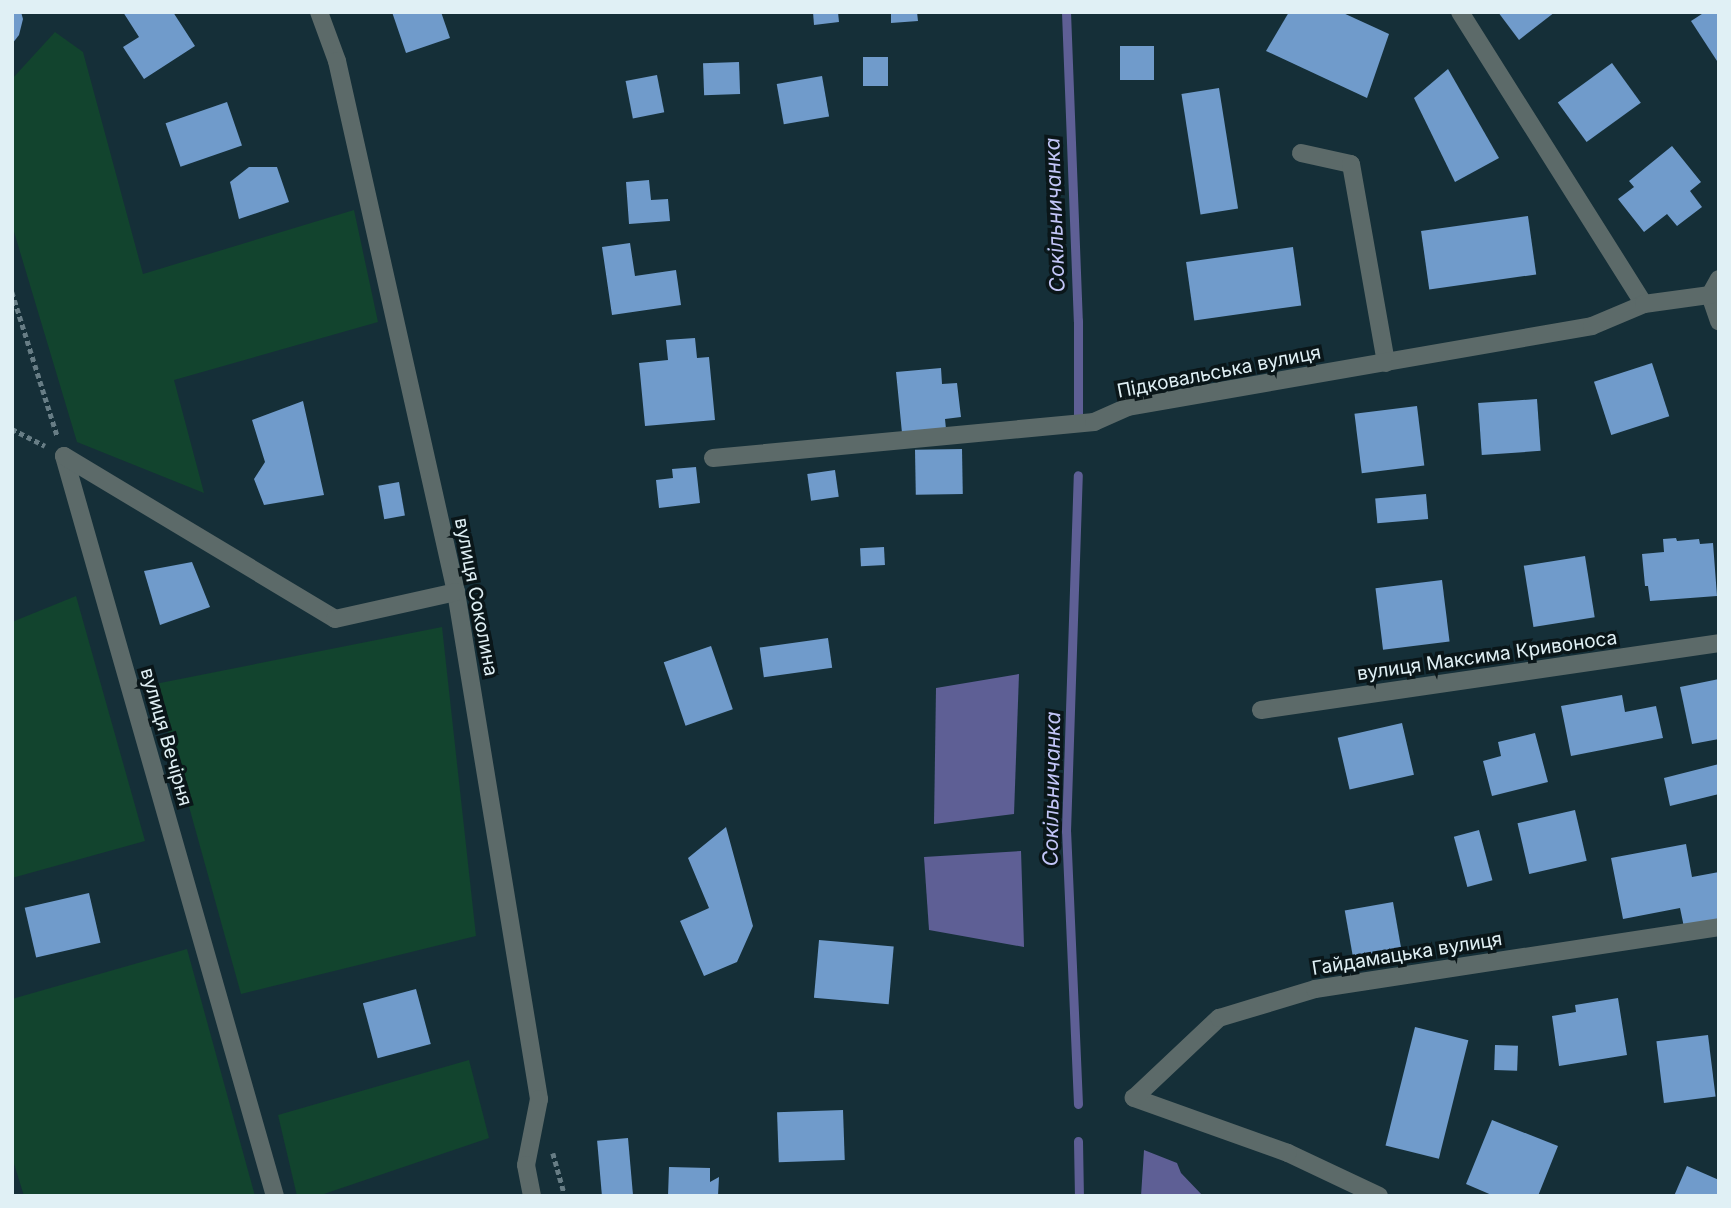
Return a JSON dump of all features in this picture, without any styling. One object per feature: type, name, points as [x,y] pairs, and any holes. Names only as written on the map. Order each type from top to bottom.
[{"type":"street","name":"вулиця Соколина","points":[[319,12],[337,61],[456,592],[539,1099],[526,1165],[532,1196]]},
{"type":"street","points":[[1461,14],[1644,304]]},
{"type":"street","points":[[1301,153],[1351,164],[1386,363]]},
{"type":"street","points":[[1714,287],[1719,321]]},
{"type":"street","name":"Підковальська вулиця","points":[[713,458],[1094,422],[1128,407],[1592,326],[1644,304],[1714,287]]},
{"type":"street","points":[[64,456],[335,619],[456,592]]},
{"type":"street","name":"вулиця Вечірня","points":[[64,456],[275,1196]]},
{"type":"street","name":"вулиця Максима Кривоноса","points":[[1261,710],[1719,643]]},
{"type":"street","name":"Гайдамацька вулиця","points":[[1379,1196],[1288,1153],[1134,1098],[1219,1018],[1291,996],[1315,989],[1719,927]]},
{"type":"path","points":[[12,292],[64,456]]},
{"type":"path","points":[[12,429],[64,456]]},
{"type":"green space","points":[[55,32],[83,52],[143,274],[354,210],[378,322],[174,380],[204,493],[77,442],[12,225],[12,79]]},
{"type":"green space","points":[[76,596],[145,841],[12,878],[12,622]]},
{"type":"green space","points":[[442,627],[476,936],[241,994],[155,684]]},
{"type":"green space","points":[[187,949],[255,1196],[24,1196],[12,1157],[12,999]]},
{"type":"green space","points":[[469,1060],[489,1138],[318,1196],[297,1196],[278,1115]]},
{"type":"water","points":[[1019,674],[1014,814],[934,824],[936,688]]},
{"type":"water","points":[[1021,851],[1024,947],[929,930],[924,857]]},
{"type":"water","points":[[1144,1150],[1177,1163],[1181,1173],[1203,1196],[1141,1196]]},
{"type":"building","points":[[12,12],[21,12],[23,19],[19,35],[12,44]]},
{"type":"building","points":[[123,12],[173,12],[195,46],[144,79],[123,47],[139,37]]},
{"type":"building","points":[[392,12],[441,12],[450,38],[406,53]]},
{"type":"building","points":[[813,12],[838,12],[839,22],[814,25]]},
{"type":"building","points":[[891,12],[917,12],[918,21],[891,23]]},
{"type":"building","points":[[1289,12],[1341,12],[1389,34],[1367,98],[1266,51]]},
{"type":"building","points":[[1498,12],[1555,12],[1519,40]]},
{"type":"building","points":[[1705,12],[1719,12],[1719,64],[1691,21]]},
{"type":"building","points":[[1120,46],[1154,46],[1154,80],[1120,80]]},
{"type":"building","points":[[863,57],[888,57],[888,86],[863,86]]},
{"type":"building","points":[[739,62],[740,94],[704,95],[703,63]]},
{"type":"building","points":[[1612,63],[1641,103],[1587,142],[1558,102]]},
{"type":"building","points":[[1448,69],[1499,158],[1455,182],[1414,98]]},
{"type":"building","points":[[657,75],[664,112],[633,118],[626,81]]},
{"type":"building","points":[[822,76],[829,116],[784,124],[777,84]]},
{"type":"building","points":[[1219,88],[1238,208],[1201,214],[1181,94]]},
{"type":"building","points":[[227,102],[242,145],[181,167],[166,123]]},
{"type":"building","points":[[1672,146],[1701,182],[1690,191],[1702,207],[1677,226],[1667,214],[1644,232],[1618,199],[1634,187],[1629,181]]},
{"type":"building","points":[[249,167],[277,167],[289,202],[239,219],[230,182]]},
{"type":"building","points":[[649,180],[651,200],[668,199],[670,221],[629,224],[626,182]]},
{"type":"building","points":[[1528,216],[1536,274],[1429,289],[1421,231]]},
{"type":"building","points":[[630,243],[635,276],[676,270],[681,305],[612,315],[602,247]]},
{"type":"building","points":[[1293,247],[1301,305],[1194,320],[1186,262]]},
{"type":"building","points":[[695,338],[697,358],[709,357],[715,420],[645,426],[639,363],[668,360],[666,340]]},
{"type":"building","points":[[1652,363],[1669,416],[1611,435],[1594,382]]},
{"type":"building","points":[[941,368],[942,384],[957,383],[961,417],[945,419],[946,429],[902,433],[896,372]]},
{"type":"building","points":[[1537,399],[1541,451],[1482,455],[1478,403]]},
{"type":"building","points":[[303,401],[324,495],[264,505],[254,479],[265,462],[252,420]]},
{"type":"building","points":[[1417,406],[1424,466],[1362,473],[1354,414]]},
{"type":"building","points":[[962,449],[963,494],[916,495],[915,450]]},
{"type":"building","points":[[696,467],[700,503],[659,508],[656,480],[673,478],[672,469]]},
{"type":"building","points":[[835,470],[839,497],[811,501],[807,474]]},
{"type":"building","points":[[399,482],[405,515],[384,519],[378,486]]},
{"type":"building","points":[[1426,494],[1428,519],[1377,523],[1375,498]]},
{"type":"building","points":[[1676,538],[1677,541],[1699,539],[1700,544],[1713,543],[1717,596],[1650,601],[1648,586],[1645,586],[1642,554],[1664,552],[1663,539]]},
{"type":"building","points":[[884,547],[885,565],[861,566],[860,548]]},
{"type":"building","points":[[1585,556],[1595,617],[1533,627],[1524,566]]},
{"type":"building","points":[[192,562],[210,607],[160,625],[144,571]]},
{"type":"building","points":[[1442,580],[1450,642],[1383,650],[1375,588]]},
{"type":"building","points":[[828,638],[832,668],[764,677],[760,648]]},
{"type":"building","points":[[711,646],[733,709],[686,726],[664,662]]},
{"type":"building","points":[[1719,679],[1719,739],[1692,744],[1680,687]]},
{"type":"building","points":[[1622,695],[1625,712],[1656,706],[1663,738],[1571,756],[1561,706]]},
{"type":"building","points":[[1402,723],[1414,775],[1350,789],[1338,738]]},
{"type":"building","points":[[1535,733],[1548,782],[1492,796],[1483,761],[1501,756],[1498,742]]},
{"type":"building","points":[[1719,764],[1719,794],[1670,806],[1664,778]]},
{"type":"building","points":[[1575,810],[1587,861],[1529,874],[1518,823]]},
{"type":"building","points":[[726,827],[753,926],[737,962],[704,976],[680,921],[709,908],[688,858]]},
{"type":"building","points":[[1479,830],[1492,880],[1467,887],[1454,837]]},
{"type":"building","points":[[1686,844],[1692,877],[1719,872],[1719,926],[1685,932],[1680,908],[1623,919],[1611,858]]},
{"type":"building","points":[[89,893],[100,943],[36,958],[25,908]]},
{"type":"building","points":[[1393,902],[1402,955],[1354,964],[1345,911]]},
{"type":"building","points":[[819,940],[894,947],[889,1004],[814,998]]},
{"type":"building","points":[[416,989],[431,1044],[378,1058],[363,1003]]},
{"type":"building","points":[[1618,998],[1627,1055],[1559,1066],[1552,1016],[1576,1012],[1575,1005]]},
{"type":"building","points":[[1415,1027],[1468,1040],[1439,1159],[1385,1145]]},
{"type":"building","points":[[1708,1035],[1716,1097],[1664,1103],[1656,1041]]},
{"type":"building","points":[[1495,1045],[1518,1046],[1517,1071],[1494,1070]]},
{"type":"building","points":[[843,1110],[845,1160],[779,1162],[777,1112]]},
{"type":"building","points":[[1492,1120],[1558,1146],[1538,1196],[1494,1196],[1466,1184]]},
{"type":"building","points":[[628,1138],[633,1196],[602,1196],[597,1141]]},
{"type":"building","points":[[1687,1166],[1719,1180],[1719,1196],[1674,1196]]},
{"type":"building","points":[[669,1167],[710,1168],[710,1182],[719,1177],[718,1196],[668,1196]]},
{"type":"waterway","name":"Сокільничанка","points":[[1066,12],[1078,321],[1078,417]]},
{"type":"waterway","name":"Сокільничанка","points":[[1078,475],[1066,831],[1078,1104]]},
{"type":"waterway","name":"Сокільничанка","points":[[1078,1141],[1079,1196]]}]
